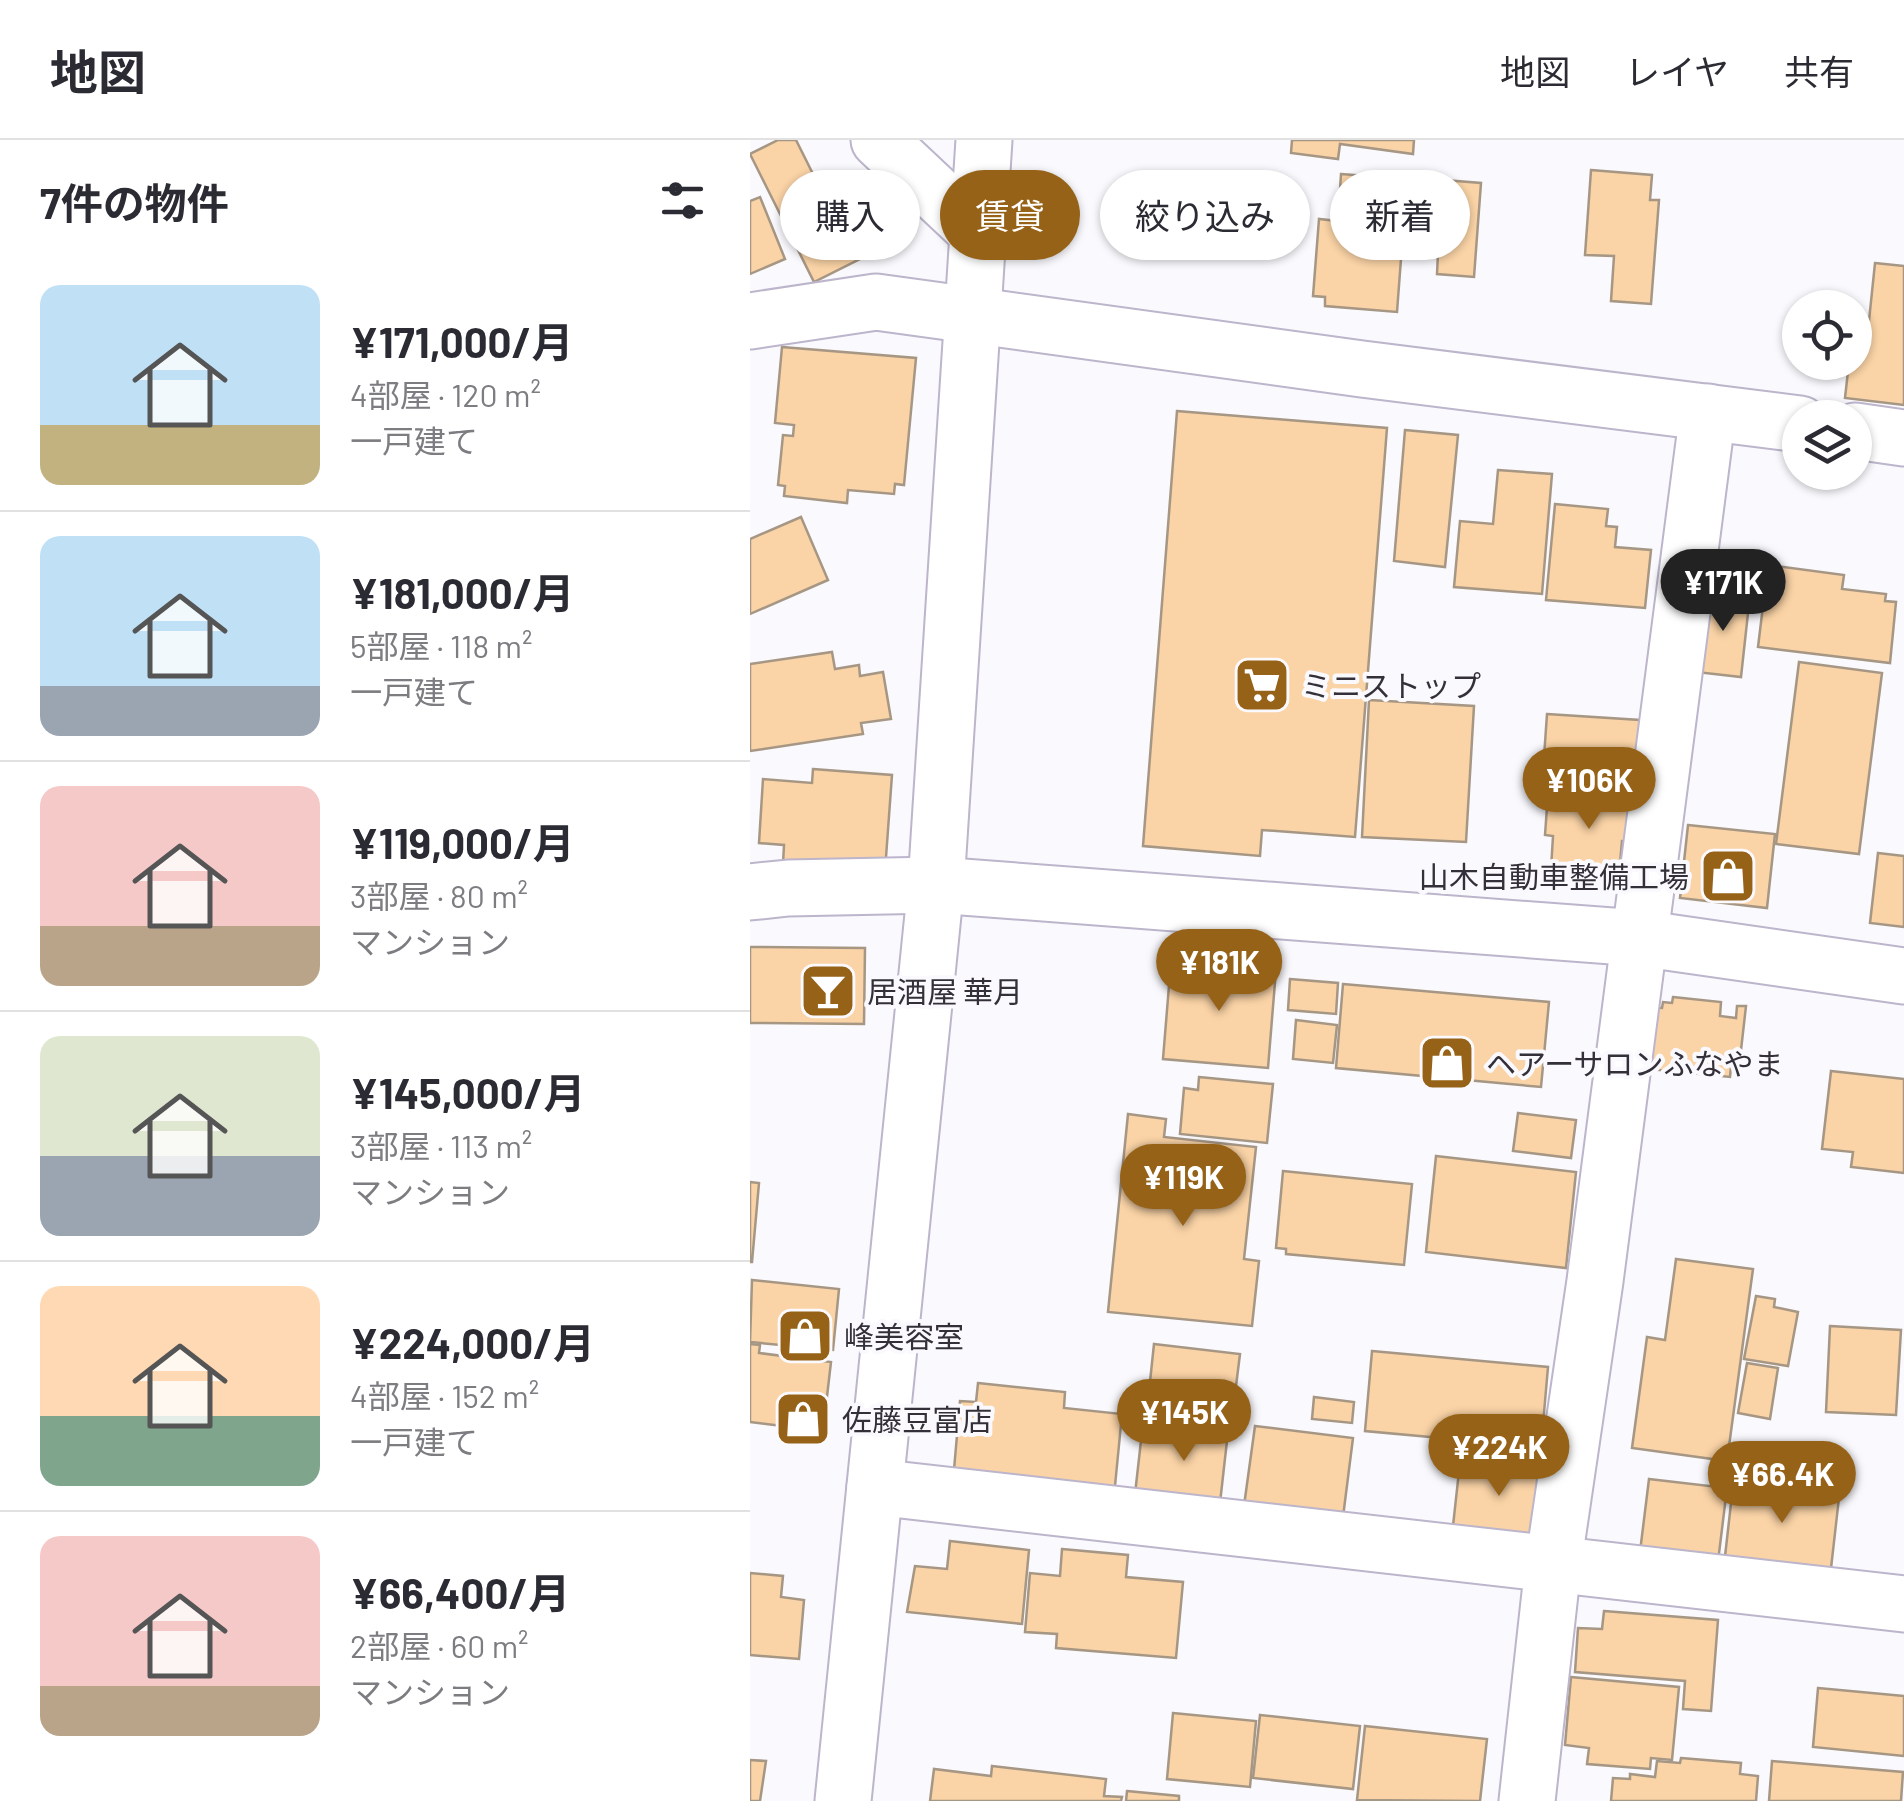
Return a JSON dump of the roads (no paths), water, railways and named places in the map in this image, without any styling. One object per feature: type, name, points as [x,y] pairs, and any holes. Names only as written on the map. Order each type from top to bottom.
[{"type":"street","points":[[880,140],[940,197]]},
{"type":"street","points":[[981,170],[984,140]]},
{"type":"street","points":[[843,1801],[936,885],[974,260]]},
{"type":"street","points":[[750,321],[876,302],[1782,422]]},
{"type":"street","points":[[1526,1801],[1553,1566],[1595,1281],[1708,412]]},
{"type":"street","points":[[1872,433],[1904,438]]},
{"type":"street","points":[[750,892],[936,885],[1639,938],[1904,976]]},
{"type":"street","points":[[875,1487],[1904,1604]]},
{"type":"place","name":"ミニストップ","points":[[1262,685]]},
{"type":"place","name":"山木自動車整備工場","points":[[1728,876]]},
{"type":"place","name":"居酒屋 華月","points":[[828,991]]},
{"type":"place","name":"ヘアーサロンふなやま","points":[[1447,1063]]},
{"type":"place","name":"峰美容室","points":[[805,1336]]},
{"type":"place","name":"佐藤豆富店","points":[[803,1419]]}]
